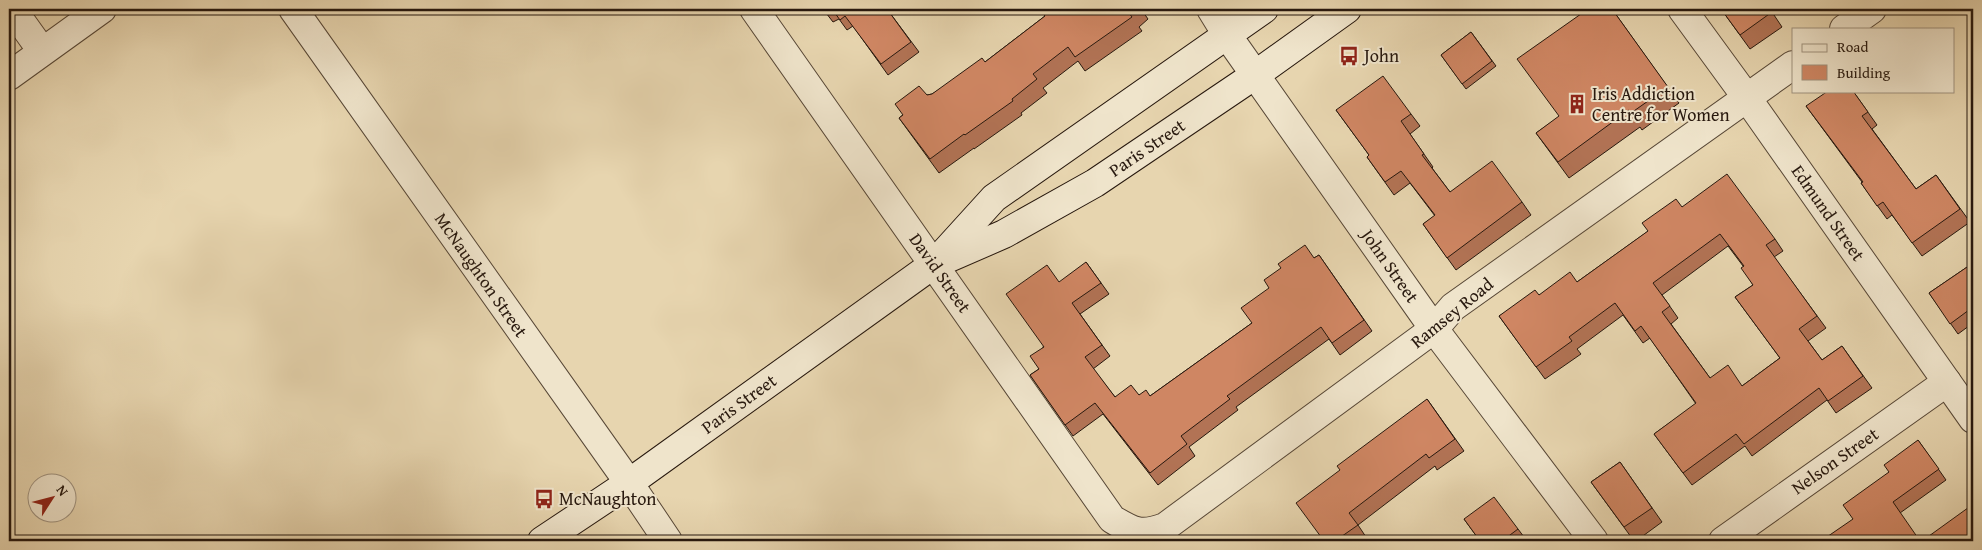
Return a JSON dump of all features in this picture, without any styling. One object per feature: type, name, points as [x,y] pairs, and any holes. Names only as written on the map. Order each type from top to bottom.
[{"type":"street","points":[[12,9],[42,51]]},
{"type":"street","points":[[9,76],[102,9]]},
{"type":"street","name":"McNaughton Street","points":[[293,9],[629,483],[668,541]]},
{"type":"street","name":"David Street","points":[[754,9],[1112,519],[1132,531]]},
{"type":"street","name":"John Street","points":[[1211,9],[1227,35],[1434,329],[1594,541]]},
{"type":"street","name":"Paris Street","points":[[542,541],[629,483],[934,264],[994,198],[1264,9]]},
{"type":"street","name":"Paris Street","points":[[934,264],[1004,234],[1095,183],[1255,75],[1347,9]]},
{"type":"street","name":"Edmund Street","points":[[1682,9],[1973,419]]},
{"type":"street","points":[[1845,28],[1872,9]]},
{"type":"street","name":"Ramsey Road","points":[[1132,531],[1148,533],[1165,527],[1434,329],[1453,307],[1792,66]]},
{"type":"street","name":"Nelson Street","points":[[1723,541],[1947,382]]},
{"type":"building","points":[[832,9],[887,9],[911,42],[881,64],[845,16],[840,20]]},
{"type":"building","points":[[1040,9],[1134,9],[1129,13],[1132,17],[1075,57],[1068,47],[1033,74],[1037,79],[1012,99],[1013,101],[930,159],[899,118],[903,115],[895,104],[919,86],[927,95],[932,94],[982,58],[985,62],[1045,16]]},
{"type":"building","points":[[1588,9],[1612,9],[1668,87],[1631,113],[1629,110],[1558,162],[1536,133],[1559,116],[1517,59]]},
{"type":"building","points":[[1721,9],[1770,9],[1772,12],[1740,35]]},
{"type":"building","points":[[1471,32],[1492,61],[1462,84],[1441,55]]},
{"type":"building","points":[[1383,76],[1411,114],[1401,121],[1424,154],[1422,155],[1450,192],[1492,161],[1522,202],[1447,258],[1423,224],[1435,215],[1401,171],[1385,182],[1367,157],[1369,155],[1336,110]]},
{"type":"building","points":[[1827,92],[1854,92],[1868,112],[1862,116],[1916,189],[1936,175],[1960,209],[1912,243],[1883,202],[1877,206],[1861,183],[1863,182],[1806,106]]},
{"type":"building","points":[[1727,174],[1775,239],[1766,245],[1817,316],[1799,329],[1822,360],[1842,346],[1863,376],[1828,401],[1819,388],[1744,444],[1736,434],[1683,473],[1654,434],[1696,403],[1641,326],[1635,331],[1615,303],[1569,337],[1572,341],[1536,367],[1499,316],[1535,290],[1539,295],[1570,272],[1577,282],[1648,231],[1642,223],[1676,199],[1682,207]],"holes":[[[1720,234],[1744,266],[1741,268],[1753,285],[1735,297],[1780,358],[1742,386],[1728,365],[1710,378],[1662,312],[1670,306],[1653,283]]]},
{"type":"building","points":[[1305,245],[1314,258],[1319,255],[1364,320],[1332,343],[1321,327],[1227,396],[1230,399],[1181,436],[1187,444],[1150,473],[1095,403],[1065,425],[1030,375],[1039,369],[1030,356],[1044,347],[1006,294],[1047,265],[1059,282],[1086,262],[1101,283],[1072,303],[1102,345],[1085,357],[1115,397],[1131,385],[1139,395],[1146,390],[1150,396],[1252,323],[1241,308],[1269,288],[1264,280],[1281,268],[1278,264]]},
{"type":"building","points":[[1973,263],[1973,307],[1950,324],[1929,293]]},
{"type":"building","points":[[1427,399],[1455,439],[1429,458],[1426,454],[1349,513],[1358,525],[1335,541],[1324,541],[1296,503],[1340,470],[1337,466]]},
{"type":"building","points":[[1918,440],[1939,469],[1893,502],[1920,541],[1821,541],[1853,519],[1843,505],[1889,472],[1884,465]]},
{"type":"building","points":[[1620,462],[1652,508],[1624,527],[1591,482]]},
{"type":"building","points":[[1494,497],[1518,529],[1502,541],[1480,541],[1464,519]]},
{"type":"building","points":[[1972,505],[1973,541],[1932,541],[1929,536]]},
{"type":"place","name":"John","points":[[1349,56]]},
{"type":"place","name":"Iris Addiction Centre for Women","points":[[1577,104]]},
{"type":"place","name":"McNaughton","points":[[544,499]]}]
